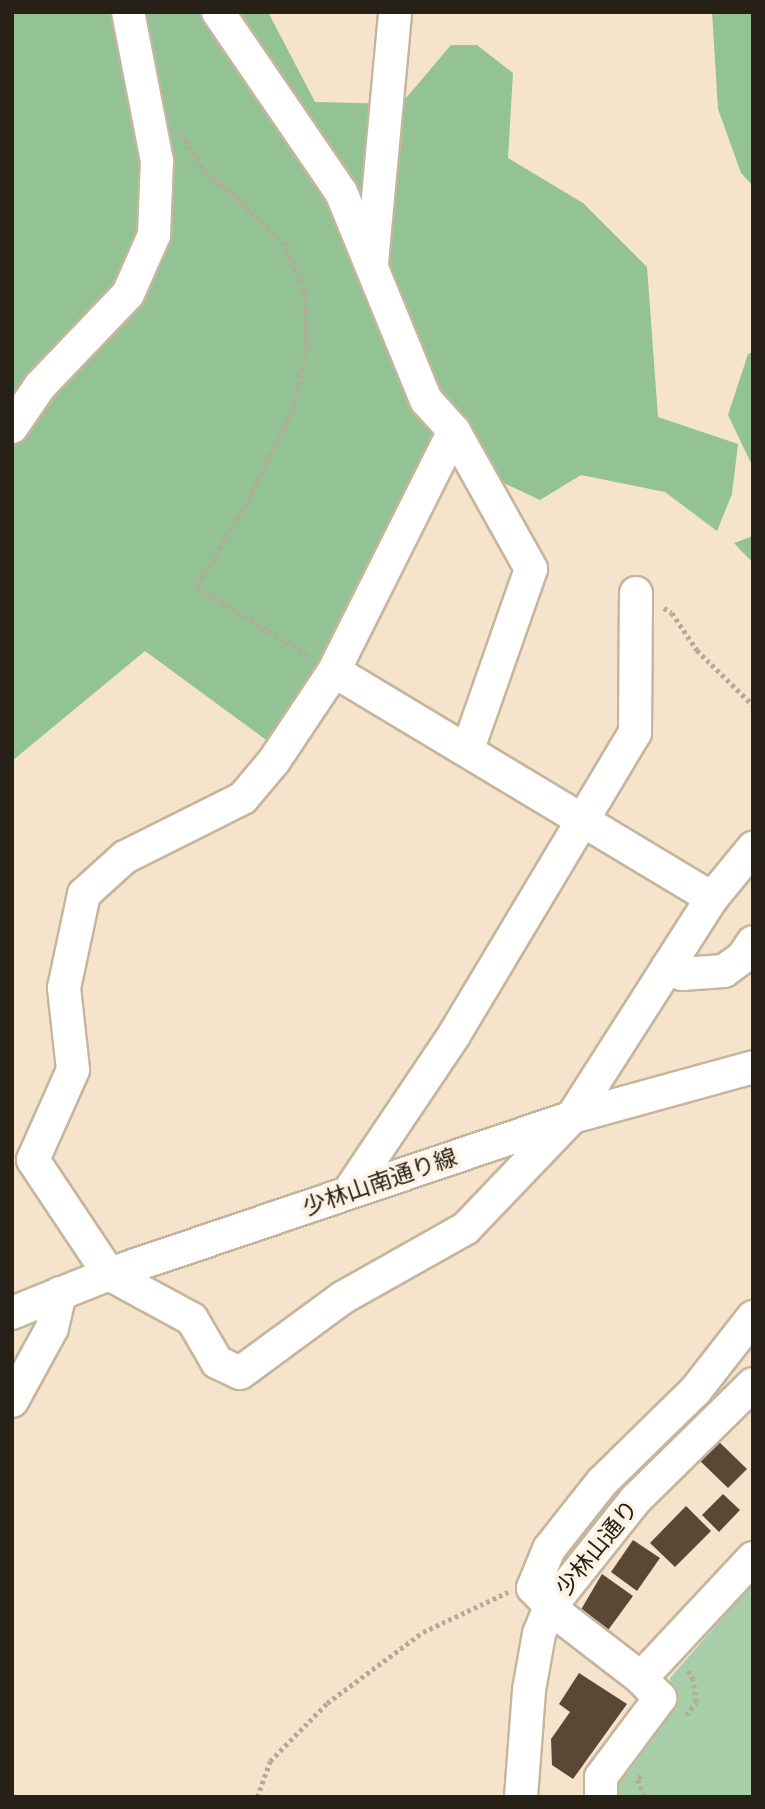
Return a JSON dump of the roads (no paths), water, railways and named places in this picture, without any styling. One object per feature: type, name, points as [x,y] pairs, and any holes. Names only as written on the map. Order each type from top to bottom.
[{"type":"street","points":[[12,427],[40,386],[128,294],[154,235],[157,161],[128,12]]},
{"type":"street","points":[[218,12],[341,192],[426,400],[454,431],[531,569],[468,748]]},
{"type":"street","points":[[372,268],[395,12]]},
{"type":"street","points":[[454,431],[334,671],[274,761],[243,798],[125,857],[84,894],[64,988],[73,1070],[33,1160],[109,1274],[192,1319],[217,1362],[240,1373],[342,1298],[466,1228],[572,1117],[712,898],[753,848]]},
{"type":"street","points":[[348,1193],[454,1035],[582,817],[635,733],[636,593]]},
{"type":"street","points":[[334,671],[468,748],[712,898]]},
{"type":"street","points":[[667,968],[682,974],[723,971],[743,957],[753,942]]},
{"type":"street","name":"少林山南通り線","points":[[12,1313],[109,1274],[572,1117],[753,1068]]},
{"type":"street","points":[[12,1401],[52,1328],[60,1293]]},
{"type":"street","points":[[601,1797],[601,1777],[660,1698],[641,1678],[541,1597],[549,1549],[602,1482],[695,1390],[753,1317]]},
{"type":"street","name":"少林山通り","points":[[521,1797],[529,1689],[539,1634],[541,1597],[753,1384]]},
{"type":"street","points":[[641,1678],[753,1558]]}]
